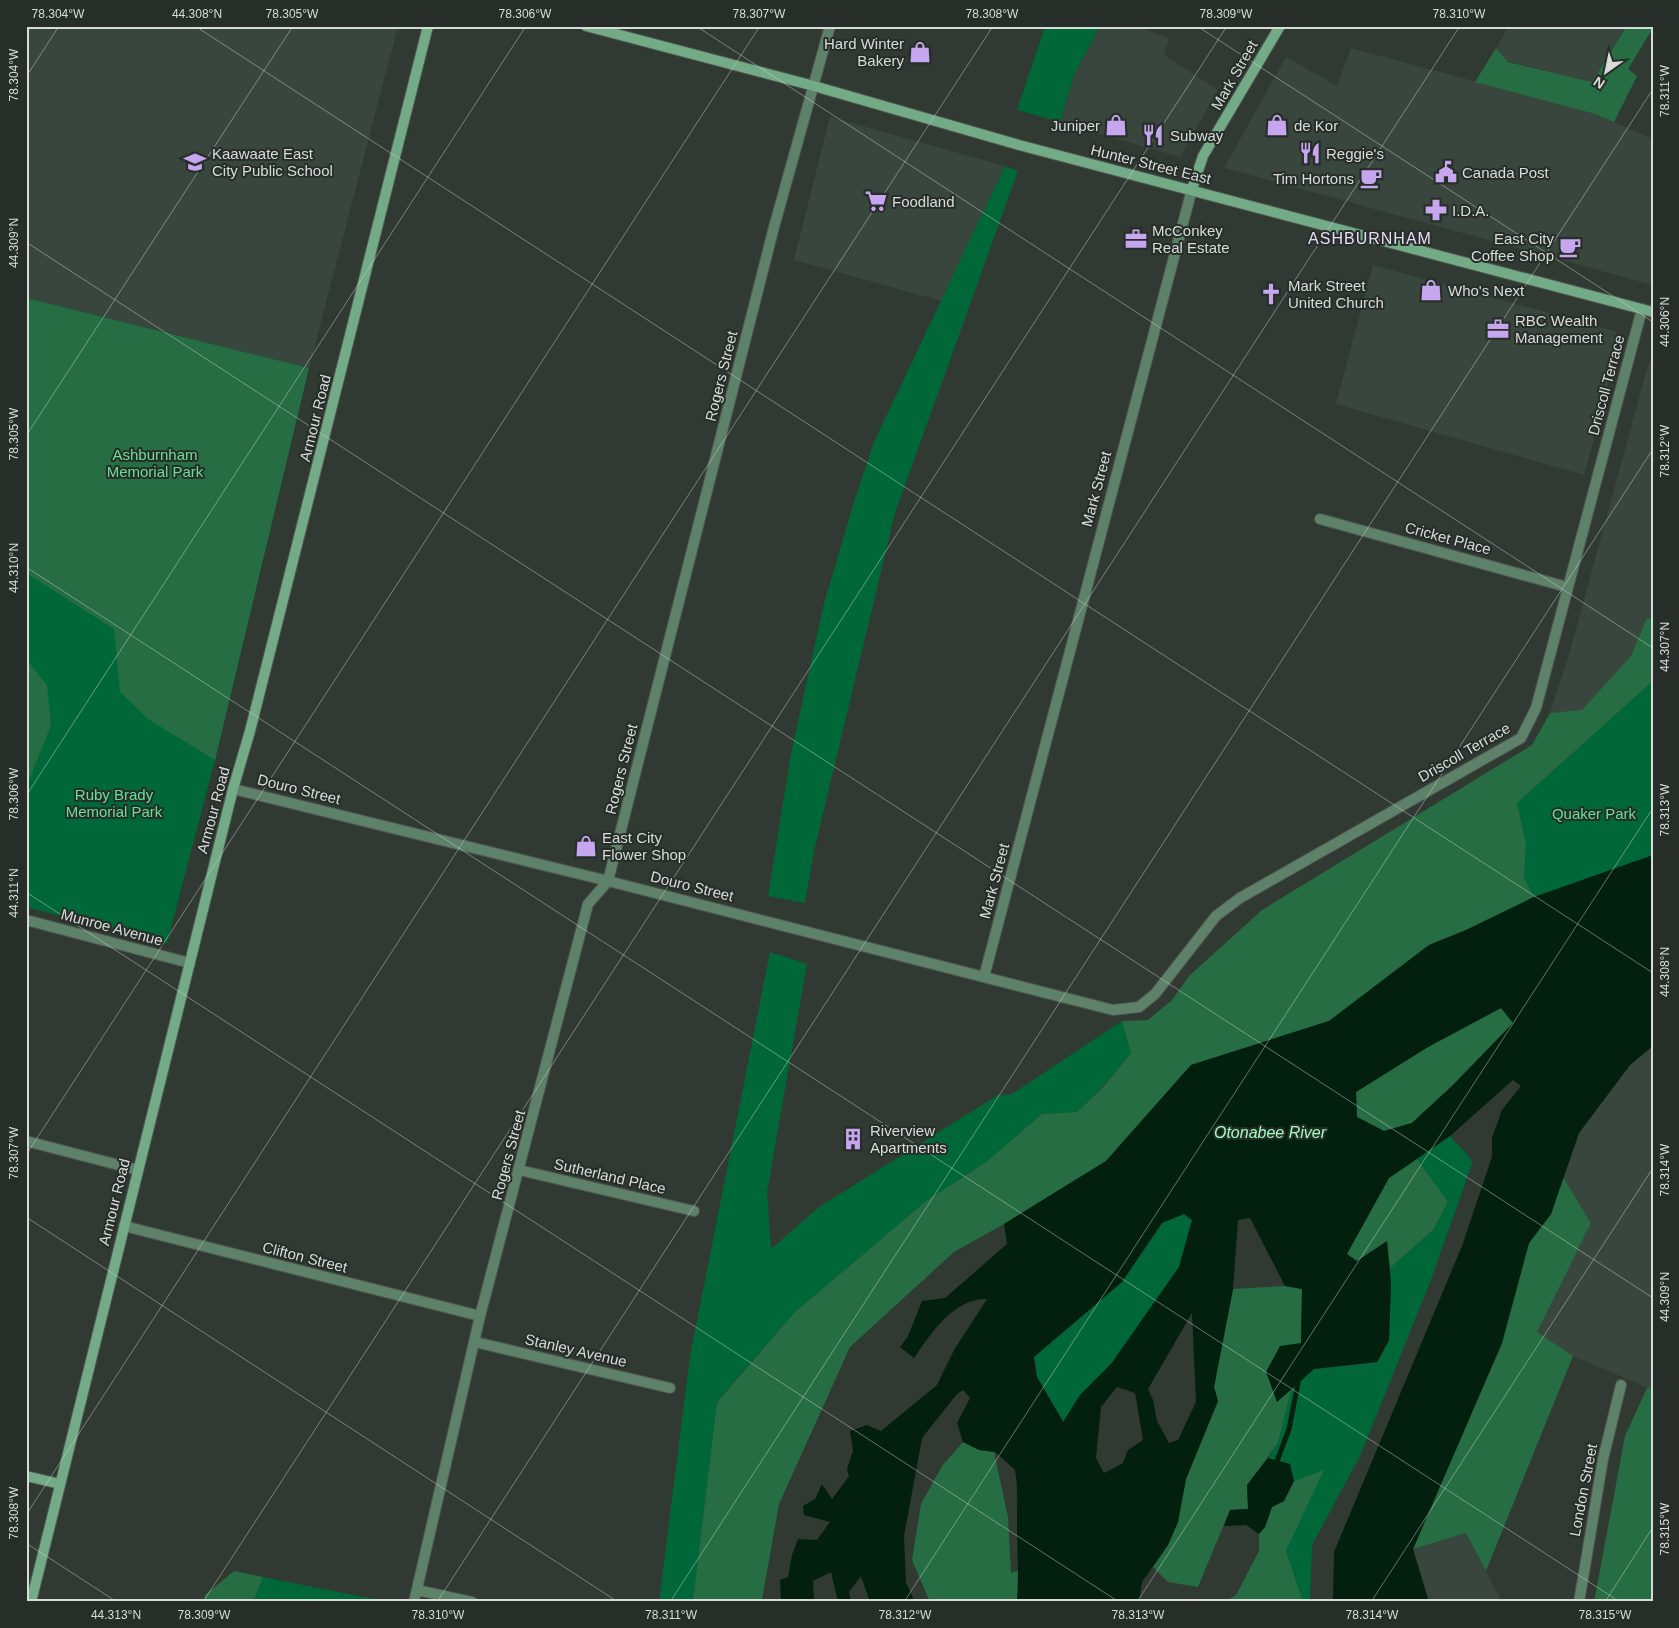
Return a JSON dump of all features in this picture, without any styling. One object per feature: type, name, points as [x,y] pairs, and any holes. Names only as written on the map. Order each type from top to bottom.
[{"type":"main road","name":"Armour Road","points":[[31,1602],[233,788],[250,731],[428,26]]},
{"type":"main road","name":"Hunter Street East","points":[[586,26],[814,86],[1018,145],[1192,189],[1653,312]]},
{"type":"main road","name":"Mark Street","points":[[1192,189],[1204,156],[1280,26]]},
{"type":"main road","points":[[26,1476],[60,1484]]},
{"type":"street","name":"Rogers Street","points":[[414,1602],[480,1316],[588,904],[608,881],[772,237],[830,26]]},
{"type":"street","name":"Mark Street","points":[[984,976],[1192,189]]},
{"type":"street","name":"Driscoll Terrace","points":[[1114,1010],[1139,1007],[1155,994],[1216,916],[1240,898],[1522,738],[1536,708],[1642,309]]},
{"type":"street","name":"Cricket Place","points":[[1320,519],[1567,587]]},
{"type":"street","name":"Douro Street","points":[[233,788],[1114,1010]]},
{"type":"street","name":"Munroe Avenue","points":[[26,920],[190,963]]},
{"type":"street","points":[[26,1141],[138,1170]]},
{"type":"street","name":"Sutherland Place","points":[[519,1170],[694,1210]]},
{"type":"street","name":"Clifton Street","points":[[124,1226],[480,1316]]},
{"type":"street","name":"Stanley Avenue","points":[[475,1342],[670,1388]]},
{"type":"street","name":"London Street","points":[[1579,1602],[1604,1459],[1621,1385]]},
{"type":"street","points":[[417,1590],[472,1602]]},
{"type":"shaded area","name":"Kaawaate East City Public School","points":[[26,26],[398,26],[309,368],[26,298]]},
{"type":"shaded area","points":[[1100,26],[1136,26],[1169,38],[1164,55],[1218,90],[1180,157],[1060,122],[1075,73]]},
{"type":"shaded area","points":[[1509,26],[1627,26],[1592,82],[1507,61],[1496,48]]},
{"type":"shaded area","points":[[1351,48],[1595,114],[1653,139],[1653,285],[1224,168],[1286,57],[1337,86]]},
{"type":"shaded area","points":[[830,117],[1005,166],[942,301],[794,260]]},
{"type":"shaded area","points":[[1373,265],[1615,331],[1620,341],[1584,475],[1336,404]]},
{"type":"shaded area","points":[[1653,356],[1653,618],[1646,619],[1631,656],[1582,711],[1550,713],[1569,655],[1648,365]]},
{"type":"shaded area","points":[[1653,1046],[1653,1390],[1573,1356],[1536,1332],[1591,1223],[1563,1177],[1579,1133],[1630,1065]]},
{"type":"shaded area","points":[[1466,1533],[1502,1602],[1429,1602],[1413,1549]]},
{"type":"green space","points":[[1045,26],[1100,26],[1075,73],[1060,122],[1017,110]]},
{"type":"green space","points":[[1627,26],[1653,28],[1628,69],[1637,76],[1614,122],[1595,114],[1475,82],[1496,48],[1508,62],[1592,82]]},
{"type":"green space","points":[[1005,166],[1018,171],[895,513],[814,851],[805,903],[768,896],[791,754],[823,607],[853,505],[874,442]]},
{"type":"green space","name":"Ashburnham Memorial Park","points":[[26,298],[309,368],[215,760],[167,943],[26,907]]},
{"type":"green space","name":"Ashburnham Memorial Park","points":[[26,298],[309,368],[215,760],[148,719],[120,692],[114,629],[26,573]]},
{"type":"green space","points":[[1653,618],[1653,681],[1517,803],[1526,843],[1524,878],[1534,897],[1466,930],[1429,945],[1329,1021],[1191,1065],[1106,1161],[1004,1224],[954,1252],[850,1347],[779,1504],[762,1600],[693,1600],[717,1402],[794,1313],[926,1201],[986,1162],[1042,1114],[1077,1112],[1104,1086],[1131,1053],[1122,1021],[1148,1020],[1172,1000],[1189,976],[1262,910],[1532,745],[1550,713],[1582,710],[1631,656],[1646,619]]},
{"type":"green space","points":[[26,659],[47,685],[51,725],[26,788]]},
{"type":"green space","name":"Quaker Park","points":[[1653,681],[1653,855],[1534,897],[1524,878],[1526,843],[1517,803]]},
{"type":"green space","points":[[770,952],[807,964],[767,1192],[771,1249],[819,1207],[998,1095],[1012,1094],[1122,1021],[1131,1053],[1103,1086],[1077,1112],[1042,1114],[986,1162],[926,1201],[794,1313],[717,1401],[693,1600],[659,1602],[690,1356]]},
{"type":"green space","points":[[1501,1008],[1513,1023],[1453,1085],[1412,1123],[1384,1131],[1357,1117],[1356,1092],[1428,1047]]},
{"type":"green space","points":[[1450,1136],[1473,1161],[1429,1285],[1360,1456],[1312,1545],[1310,1602],[1303,1602],[1286,1551],[1323,1471],[1294,1481],[1289,1464],[1268,1458],[1278,1443],[1291,1390],[1314,1369],[1378,1362],[1389,1340],[1390,1268],[1433,1230],[1448,1202],[1417,1159]]},
{"type":"green space","points":[[1417,1159],[1448,1202],[1433,1230],[1390,1268],[1387,1242],[1357,1261],[1346,1254],[1389,1178]]},
{"type":"green space","points":[[1563,1177],[1591,1223],[1537,1332],[1573,1356],[1486,1571],[1466,1533],[1413,1549],[1502,1343],[1529,1243],[1551,1214]]},
{"type":"green space","points":[[1184,1214],[1192,1220],[1179,1267],[1111,1364],[1080,1395],[1064,1422],[1037,1377],[1034,1357],[1122,1282],[1162,1223]]},
{"type":"green space","points":[[1285,1286],[1302,1289],[1301,1343],[1277,1401],[1291,1390],[1278,1443],[1247,1485],[1248,1509],[1230,1510],[1198,1587],[1168,1582],[1153,1567],[1168,1545],[1178,1522],[1186,1479],[1218,1401],[1214,1387],[1233,1289]]},
{"type":"green space","points":[[1648,1386],[1653,1390],[1653,1595],[1650,1602],[1594,1602],[1625,1436]]},
{"type":"green space","points":[[963,1442],[979,1450],[994,1452],[1008,1517],[1011,1573],[1020,1570],[1017,1602],[930,1602],[912,1560],[921,1504],[942,1466]]},
{"type":"green space","points":[[1324,1470],[1286,1551],[1303,1602],[1225,1602],[1236,1595],[1259,1551],[1259,1534],[1265,1527],[1272,1507],[1284,1501],[1294,1481]]},
{"type":"green space","points":[[234,1571],[263,1577],[253,1602],[204,1602],[205,1595]]},
{"type":"green space","points":[[263,1577],[389,1602],[253,1602]]},
{"type":"water","name":"Otonabee River","points":[[1653,855],[1653,1046],[1630,1065],[1579,1133],[1551,1214],[1529,1243],[1502,1343],[1413,1549],[1429,1602],[1333,1602],[1334,1552],[1462,1246],[1492,1157],[1492,1138],[1502,1110],[1521,1086],[1513,1080],[1450,1136],[1389,1178],[1347,1254],[1357,1261],[1387,1241],[1391,1285],[1389,1340],[1377,1362],[1314,1369],[1277,1402],[1266,1372],[1280,1346],[1301,1343],[1302,1289],[1285,1286],[1250,1218],[1238,1220],[1233,1289],[1214,1387],[1218,1401],[1186,1479],[1178,1522],[1168,1545],[1142,1582],[1139,1602],[1017,1602],[1017,1483],[1015,1470],[995,1452],[979,1450],[963,1442],[957,1423],[970,1398],[963,1390],[957,1394],[922,1438],[904,1536],[906,1583],[915,1602],[870,1602],[861,1576],[849,1592],[851,1602],[838,1602],[831,1572],[813,1581],[814,1602],[781,1602],[780,1580],[788,1577],[792,1555],[798,1539],[817,1540],[830,1522],[804,1515],[803,1506],[815,1499],[822,1484],[832,1499],[849,1476],[847,1469],[853,1451],[850,1431],[867,1425],[881,1431],[937,1385],[954,1350],[987,1299],[975,1300],[964,1304],[944,1319],[914,1358],[900,1347],[908,1336],[922,1301],[945,1298],[1007,1244],[1004,1224],[1106,1161],[1191,1065],[1329,1021],[1429,945],[1466,930],[1534,897]],"holes":[[[1501,1008],[1513,1023],[1453,1085],[1412,1123],[1384,1131],[1357,1117],[1356,1092],[1428,1047]],[[1184,1214],[1192,1220],[1179,1267],[1111,1364],[1080,1395],[1063,1422],[1037,1377],[1034,1357],[1122,1282],[1162,1223]],[[1192,1313],[1196,1402],[1178,1440],[1169,1443],[1157,1421],[1153,1400],[1148,1389]],[[1117,1387],[1135,1393],[1143,1440],[1128,1450],[1123,1463],[1104,1473],[1096,1458],[1101,1407]]]},
{"type":"water","points":[[1268,1458],[1290,1464],[1294,1481],[1284,1501],[1272,1507],[1265,1527],[1259,1534],[1246,1525],[1224,1526],[1230,1510],[1248,1509],[1247,1485]]},
{"type":"waterway","points":[[1277,1461],[1289,1429],[1298,1383]]},
{"type":"place","name":"Hard Winter Bakery","points":[[920,52]]},
{"type":"place","name":"Juniper","points":[[1116,125]]},
{"type":"place","name":"de Kor","points":[[1277,125]]},
{"type":"place","name":"Subway","points":[[1153,135]]},
{"type":"place","name":"Reggie's","points":[[1310,153]]},
{"type":"place","name":"Kaawaate East City Public School","points":[[195,162]]},
{"type":"place","name":"Canada Post","points":[[1446,172]]},
{"type":"place","name":"Tim Hortons","points":[[1371,178]]},
{"type":"place","name":"Foodland","points":[[876,201]]},
{"type":"place","name":"I.D.A.","points":[[1436,210]]},
{"type":"place","name":"McConkey Real Estate","points":[[1136,239]]},
{"type":"place","name":"East City Coffee Shop","points":[[1570,247]]},
{"type":"place","name":"Who's Next","points":[[1431,290]]},
{"type":"place","name":"Mark Street United Church","points":[[1271,294]]},
{"type":"place","name":"RBC Wealth Management","points":[[1498,329]]},
{"type":"place","name":"East City Flower Shop","points":[[586,846]]},
{"type":"place","name":"Riverview Apartments","points":[[853,1139]]},
{"type":"district","name":"ASHBURNHAM","points":[[1370,238]]},
{"type":"park label","name":"Ruby Brady Memorial Park","points":[[114,802]]}]
